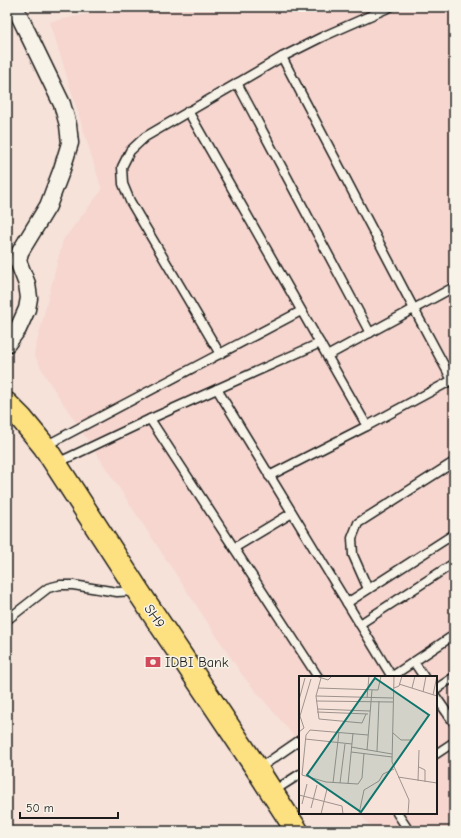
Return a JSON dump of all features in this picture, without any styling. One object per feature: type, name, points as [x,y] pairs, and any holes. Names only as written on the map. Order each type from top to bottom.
[{"type":"main road","name":"SH9","points":[[7,404],[21,418],[50,455],[297,831]]},
{"type":"street","points":[[7,344],[18,329],[27,309],[29,298],[27,284],[18,261],[20,252],[48,206],[70,143],[68,124],[62,104],[15,7]]},
{"type":"lane","points":[[220,354],[130,201],[123,184],[122,167],[130,151],[145,136],[282,57],[322,37],[390,7]]},
{"type":"lane","points":[[269,476],[367,426],[453,379],[414,309],[282,57]]},
{"type":"lane","points":[[237,83],[370,333]]},
{"type":"lane","points":[[188,111],[367,426]]},
{"type":"lane","points":[[327,356],[454,287]]},
{"type":"lane","points":[[50,455],[220,354],[301,311]]},
{"type":"lane","points":[[50,455],[150,420],[320,342]]},
{"type":"lane","points":[[216,389],[391,676]]},
{"type":"lane","points":[[150,420],[317,676]]},
{"type":"lane","points":[[368,589],[353,555],[352,538],[358,523],[454,462]]},
{"type":"lane","points":[[234,548],[292,513]]},
{"type":"lane","points":[[347,603],[454,534]]},
{"type":"lane","points":[[360,624],[454,563]]},
{"type":"lane","points":[[7,620],[48,588],[60,585],[73,585],[117,592],[138,591]]},
{"type":"lane","points":[[393,676],[454,635]]},
{"type":"lane","points":[[414,662],[423,676]]},
{"type":"lane","points":[[437,687],[454,677]]},
{"type":"lane","points":[[437,698],[454,723]]},
{"type":"lane","points":[[257,769],[299,741]]},
{"type":"lane","points":[[437,753],[454,742]]},
{"type":"lane","points":[[272,792],[299,775]]},
{"type":"lane","points":[[398,814],[409,831]]},
{"type":"shaded area","points":[[119,7],[454,7],[454,831],[374,831],[360,814],[437,814],[437,676],[299,676],[299,742],[243,676],[46,377],[34,354],[63,240],[102,190],[50,22]]},
{"type":"place","name":"IDBI Bank","points":[[153,662]]}]
